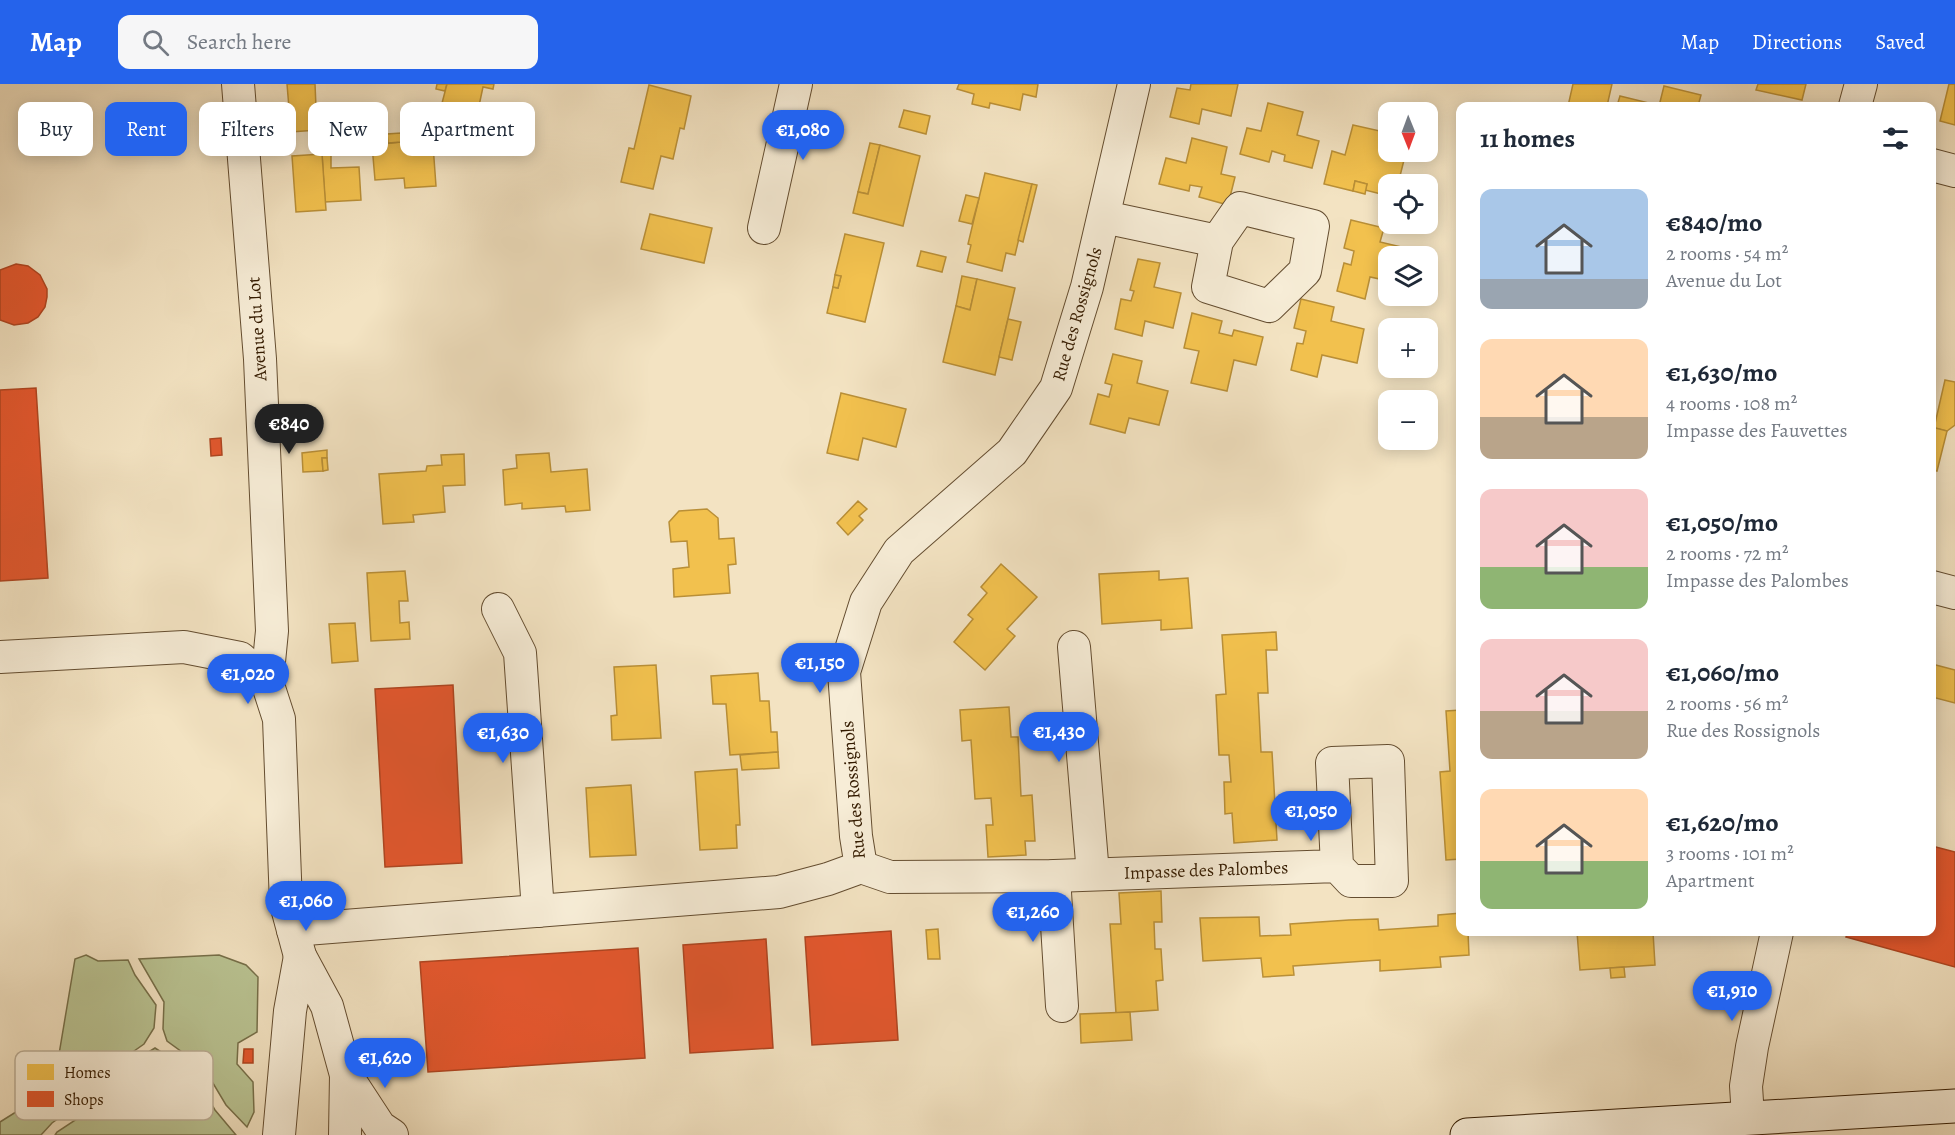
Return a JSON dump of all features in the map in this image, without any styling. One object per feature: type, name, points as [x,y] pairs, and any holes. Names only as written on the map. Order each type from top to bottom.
[{"type":"main road","points":[[1467,1135],[1955,1106]]},
{"type":"street","name":"Avenue du Lot","points":[[238,84],[260,358],[272,631],[267,682]]},
{"type":"street","points":[[764,228],[796,84]]},
{"type":"street","name":"Rue des Rossignols","points":[[297,943],[538,911],[779,892],[828,879],[861,867],[856,836],[844,672],[866,602],[899,551],[1011,452],[1056,388],[1087,286],[1134,84]]},
{"type":"street","points":[[1856,102],[1861,84]]},
{"type":"street","points":[[1936,166],[1955,171]]},
{"type":"street","points":[[1104,217],[1217,241]]},
{"type":"street","points":[[1936,587],[1955,593]]},
{"type":"street","points":[[498,609],[520,653],[538,911]]},
{"type":"street","points":[[0,657],[184,647],[240,658],[267,682],[279,719],[286,904],[297,943],[327,1006],[346,1075],[345,1135]]},
{"type":"street","points":[[1074,647],[1093,874]]},
{"type":"street","name":"Impasse des Palombes","points":[[861,867],[890,877],[1054,876],[1337,866]]},
{"type":"street","points":[[1054,876],[1062,1006]]},
{"type":"street","points":[[1748,1117],[1747,1076],[1776,936]]},
{"type":"street","points":[[279,1135],[297,943]]},
{"type":"street","points":[[346,1075],[380,1126],[392,1135]]},
{"type":"green space","points":[[86,955],[98,961],[128,960],[135,975],[156,1005],[154,1028],[144,1044],[134,1051],[60,1051],[75,959]]},
{"type":"green space","points":[[219,955],[246,965],[258,977],[257,1032],[238,1043],[237,1064],[253,1082],[254,1112],[247,1127],[226,1105],[213,1083],[213,1051],[181,1051],[167,1041],[163,1029],[164,1002],[139,959]]},
{"type":"green space","points":[[213,1107],[236,1135],[55,1135],[75,1120],[213,1120]]},
{"type":"green space","points":[[15,1113],[15,1120],[56,1120],[41,1135],[0,1135],[0,1122]]},
{"type":"building: Homes","points":[[287,84],[315,84],[316,102],[308,102],[308,131],[296,132],[296,102],[288,102]]},
{"type":"building: Homes","points":[[437,84],[447,84],[445,91],[436,89]]},
{"type":"building: Homes","points":[[447,84],[494,84],[493,89],[483,87],[480,102],[442,102]]},
{"type":"building: Homes","points":[[959,84],[1038,84],[1036,97],[1023,94],[1020,110],[990,103],[989,108],[972,104],[974,94],[957,89]]},
{"type":"building: Homes","points":[[1191,84],[1238,84],[1231,116],[1202,109],[1199,124],[1170,117],[1177,88],[1190,90]]},
{"type":"building: Homes","points":[[1573,84],[1612,84],[1608,102],[1569,102]]},
{"type":"building: Homes","points":[[1758,84],[1806,84],[1802,100],[1756,90]]},
{"type":"building: Homes","points":[[1949,84],[1955,84],[1955,125],[1940,121]]},
{"type":"building: Homes","points":[[649,85],[691,96],[684,129],[680,128],[673,159],[661,156],[653,189],[621,182],[629,148],[634,149]]},
{"type":"building: Homes","points":[[1664,86],[1701,95],[1699,102],[1660,102]]},
{"type":"building: Homes","points":[[1620,96],[1645,102],[1618,102]]},
{"type":"building: Homes","points":[[1268,103],[1303,112],[1297,135],[1319,141],[1312,168],[1284,161],[1285,155],[1272,151],[1269,162],[1240,154],[1247,128],[1261,131]]},
{"type":"building: Homes","points":[[904,110],[930,116],[926,134],[899,127]]},
{"type":"building: Homes","points":[[1353,125],[1378,131],[1378,162],[1404,162],[1400,174],[1378,174],[1378,193],[1365,190],[1367,184],[1355,181],[1353,191],[1324,184],[1332,151],[1345,155]]},
{"type":"building: Homes","points":[[400,133],[400,142],[388,143],[388,134]]},
{"type":"building: Homes","points":[[1192,138],[1227,147],[1221,174],[1235,177],[1228,205],[1199,197],[1202,187],[1190,185],[1189,191],[1159,184],[1166,158],[1186,163]]},
{"type":"building: Homes","points":[[400,142],[400,156],[434,156],[436,186],[405,188],[404,178],[375,180],[373,156],[388,156],[388,143]]},
{"type":"building: Homes","points":[[870,143],[880,145],[868,194],[858,192]]},
{"type":"building: Homes","points":[[880,145],[920,156],[903,226],[853,213],[858,192],[868,194]]},
{"type":"building: Homes","points":[[292,156],[322,156],[326,210],[296,212]]},
{"type":"building: Homes","points":[[322,156],[331,156],[331,168],[359,167],[361,200],[325,202]]},
{"type":"building: Homes","points":[[985,173],[1032,184],[1015,255],[1006,253],[1002,271],[967,262],[971,245],[968,244]]},
{"type":"building: Homes","points":[[1355,181],[1367,184],[1365,194],[1353,191]]},
{"type":"building: Homes","points":[[1032,184],[1037,185],[1023,242],[1018,240]]},
{"type":"building: Homes","points":[[966,195],[979,198],[972,224],[959,221]]},
{"type":"building: Homes","points":[[650,214],[712,228],[704,263],[641,249]]},
{"type":"building: Homes","points":[[1351,220],[1378,227],[1378,234],[1382,234],[1380,242],[1397,246],[1378,246],[1378,279],[1370,277],[1365,299],[1337,291],[1344,263],[1351,265],[1354,251],[1344,248]]},
{"type":"building: Homes","points":[[845,234],[884,243],[865,322],[827,313],[833,287],[838,288],[841,276],[835,275]]},
{"type":"building: Homes","points":[[921,251],[946,257],[942,272],[917,266]]},
{"type":"building: Homes","points":[[1138,259],[1160,263],[1154,287],[1181,293],[1173,328],[1145,321],[1142,336],[1115,329],[1121,299],[1131,301],[1134,291],[1130,290]]},
{"type":"building: Homes","points":[[835,275],[841,276],[838,288],[833,287]]},
{"type":"building: Homes","points":[[962,276],[977,279],[970,310],[956,306]]},
{"type":"building: Homes","points":[[977,279],[1015,288],[995,375],[943,362],[956,306],[970,310]]},
{"type":"building: Homes","points":[[1301,299],[1334,307],[1331,321],[1364,329],[1357,363],[1322,355],[1317,377],[1291,370],[1297,343],[1303,344],[1306,331],[1294,328]]},
{"type":"building: Homes","points":[[1192,313],[1222,321],[1219,333],[1232,336],[1234,330],[1263,337],[1256,365],[1234,360],[1227,391],[1191,383],[1199,351],[1184,348]]},
{"type":"building: Homes","points":[[1008,319],[1021,322],[1012,360],[999,357]]},
{"type":"building: Homes","points":[[1113,354],[1142,361],[1137,383],[1168,391],[1159,425],[1129,418],[1125,433],[1090,424],[1098,394],[1109,397],[1112,385],[1105,383]]},
{"type":"building: Homes","points":[[1945,380],[1955,382],[1955,425],[1947,431],[1936,428]]},
{"type":"building: Homes","points":[[841,393],[906,409],[896,447],[863,438],[858,460],[827,453]]},
{"type":"building: Homes","points":[[1936,428],[1947,431],[1936,471]]},
{"type":"building: Homes","points":[[327,450],[327,458],[322,458],[323,471],[303,472],[302,453]]},
{"type":"building: Homes","points":[[549,453],[551,472],[587,469],[590,510],[566,512],[565,506],[522,509],[522,503],[505,505],[503,470],[517,468],[516,455]]},
{"type":"building: Homes","points":[[464,454],[465,485],[443,486],[445,512],[413,515],[414,522],[383,524],[379,474],[426,471],[427,466],[442,465],[441,455]]},
{"type":"building: Homes","points":[[322,458],[327,458],[328,470],[323,471]]},
{"type":"building: Homes","points":[[858,501],[867,509],[859,516],[863,520],[848,535],[837,523]]},
{"type":"building: Homes","points":[[707,509],[718,518],[719,539],[734,538],[736,564],[728,565],[730,593],[674,597],[673,569],[689,567],[687,541],[671,542],[669,522],[679,511]]},
{"type":"building: Homes","points":[[1001,564],[1037,597],[1007,629],[1015,636],[985,670],[954,642],[973,619],[968,615],[987,593],[981,587]]},
{"type":"building: Homes","points":[[405,571],[408,601],[399,601],[400,623],[409,622],[410,639],[371,641],[367,573]]},
{"type":"building: Homes","points":[[1159,571],[1159,580],[1188,578],[1192,628],[1161,630],[1161,620],[1102,624],[1099,574]]},
{"type":"building: Homes","points":[[355,623],[358,661],[332,663],[329,624]]},
{"type":"building: Homes","points":[[1276,632],[1277,650],[1266,650],[1268,693],[1258,693],[1261,752],[1272,752],[1277,840],[1234,843],[1232,813],[1225,814],[1224,782],[1231,782],[1229,755],[1219,755],[1216,695],[1226,694],[1222,635]]},
{"type":"building: Homes","points":[[656,665],[661,738],[612,740],[611,716],[617,715],[614,667]]},
{"type":"building: Homes","points":[[1936,665],[1955,670],[1955,703],[1936,698]]},
{"type":"building: Homes","points":[[758,673],[760,701],[769,701],[771,732],[777,732],[778,752],[730,755],[726,704],[713,704],[711,676]]},
{"type":"building: Homes","points":[[1009,707],[1011,737],[1018,737],[1021,796],[1032,795],[1035,841],[1025,841],[1026,855],[988,857],[986,825],[993,825],[991,798],[975,799],[971,740],[962,741],[960,710]]},
{"type":"building: Homes","points":[[1456,710],[1456,859],[1446,860],[1440,772],[1450,771],[1446,711]]},
{"type":"building: Homes","points":[[778,752],[779,768],[742,770],[740,755]]},
{"type":"building: Homes","points":[[737,769],[740,825],[736,825],[737,848],[700,850],[695,772]]},
{"type":"building: Homes","points":[[631,785],[636,855],[590,857],[586,788]]},
{"type":"building: Homes","points":[[1161,891],[1162,922],[1154,922],[1155,949],[1161,949],[1163,980],[1156,981],[1158,1010],[1116,1013],[1110,924],[1121,924],[1119,893]]},
{"type":"building: Homes","points":[[1456,913],[1456,936],[1468,936],[1469,955],[1440,957],[1441,967],[1380,971],[1380,960],[1293,966],[1294,975],[1263,977],[1261,958],[1203,961],[1200,918],[1259,917],[1260,936],[1291,935],[1290,924],[1349,920],[1378,919],[1379,930],[1438,926],[1438,915]]},
{"type":"building: Homes","points":[[938,929],[940,959],[928,959],[926,930]]},
{"type":"building: Homes","points":[[1577,936],[1653,936],[1655,965],[1580,970]]},
{"type":"building: Homes","points":[[1624,967],[1625,977],[1611,978],[1610,968]]},
{"type":"building: Homes","points":[[1130,1012],[1132,1040],[1081,1043],[1080,1014]]},
{"type":"building: Shops","points":[[16,264],[28,266],[40,275],[47,289],[47,297],[45,307],[38,317],[28,323],[14,325],[0,320],[0,270]]},
{"type":"building: Shops","points":[[36,388],[48,578],[0,581],[0,390]]},
{"type":"building: Shops","points":[[221,438],[222,455],[211,456],[210,439]]},
{"type":"building: Shops","points":[[453,685],[462,863],[385,867],[375,689]]},
{"type":"building: Shops","points":[[1936,847],[1955,852],[1955,967],[1846,937],[1936,936]]},
{"type":"building: Shops","points":[[891,931],[898,1040],[812,1045],[805,937]]},
{"type":"building: Shops","points":[[766,939],[773,1048],[690,1053],[683,945]]},
{"type":"building: Shops","points":[[638,948],[645,1058],[428,1072],[420,962]]},
{"type":"building: Shops","points":[[244,1049],[253,1049],[253,1063],[243,1063]]}]
